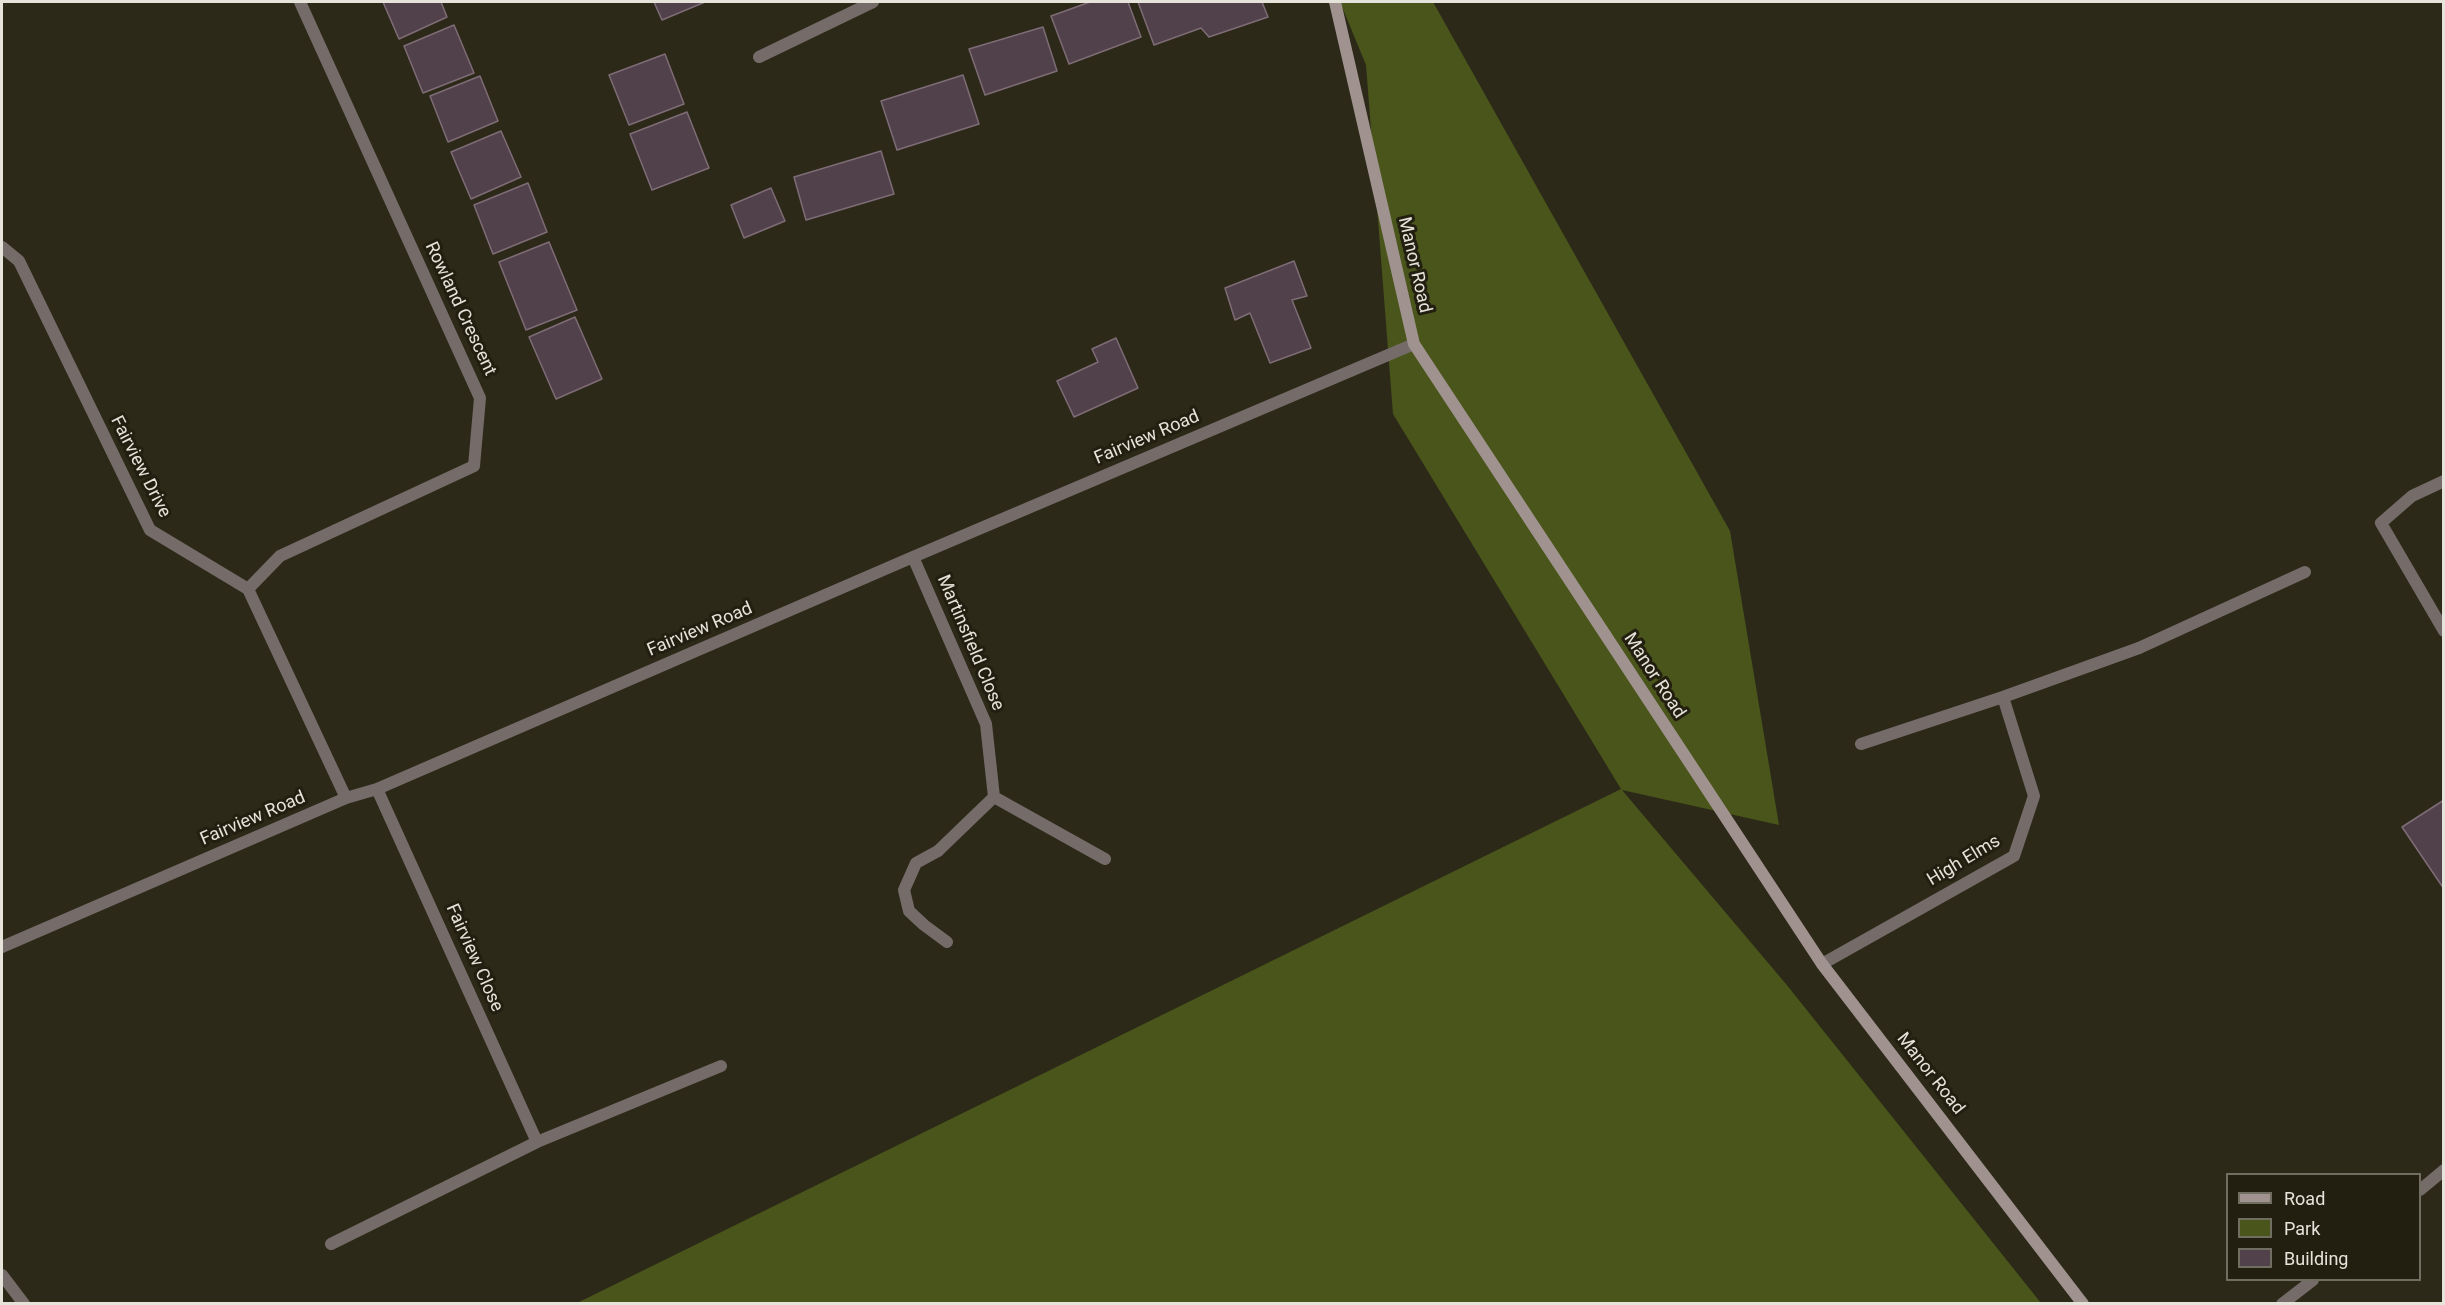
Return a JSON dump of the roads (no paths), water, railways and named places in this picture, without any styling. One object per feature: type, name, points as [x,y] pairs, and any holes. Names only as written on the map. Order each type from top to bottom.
[{"type":"main road","name":"Manor Road","points":[[1335,2],[1414,344],[1822,964],[2083,1304]]},
{"type":"street","name":"Rowland Crescent","points":[[248,589],[280,556],[474,466],[480,398],[300,2]]},
{"type":"street","points":[[759,57],[873,2]]},
{"type":"street","name":"Fairview Drive","points":[[2,247],[19,261],[150,530],[248,589]]},
{"type":"street","name":"Fairview Road","points":[[2,947],[346,798],[377,789],[913,557],[1414,344]]},
{"type":"street","points":[[2444,481],[2412,496],[2381,523],[2444,631]]},
{"type":"street","name":"Martinsfield Close","points":[[913,557],[986,724],[994,797]]},
{"type":"street","points":[[1861,744],[2003,698],[2139,648],[2305,572]]},
{"type":"street","points":[[248,589],[346,798]]},
{"type":"street","name":"High Elms","points":[[1822,964],[2014,856],[2034,796],[2003,698]]},
{"type":"street","name":"Fairview Close","points":[[377,789],[537,1142]]},
{"type":"street","points":[[947,942],[924,926],[909,911],[904,890],[916,863],[938,851],[994,797],[1105,859]]},
{"type":"street","points":[[331,1244],[537,1142],[721,1066]]},
{"type":"street","points":[[2421,1189],[2444,1170]]},
{"type":"street","points":[[2,1275],[24,1304]]},
{"type":"street","points":[[2282,1304],[2294,1298],[2312,1281]]}]
